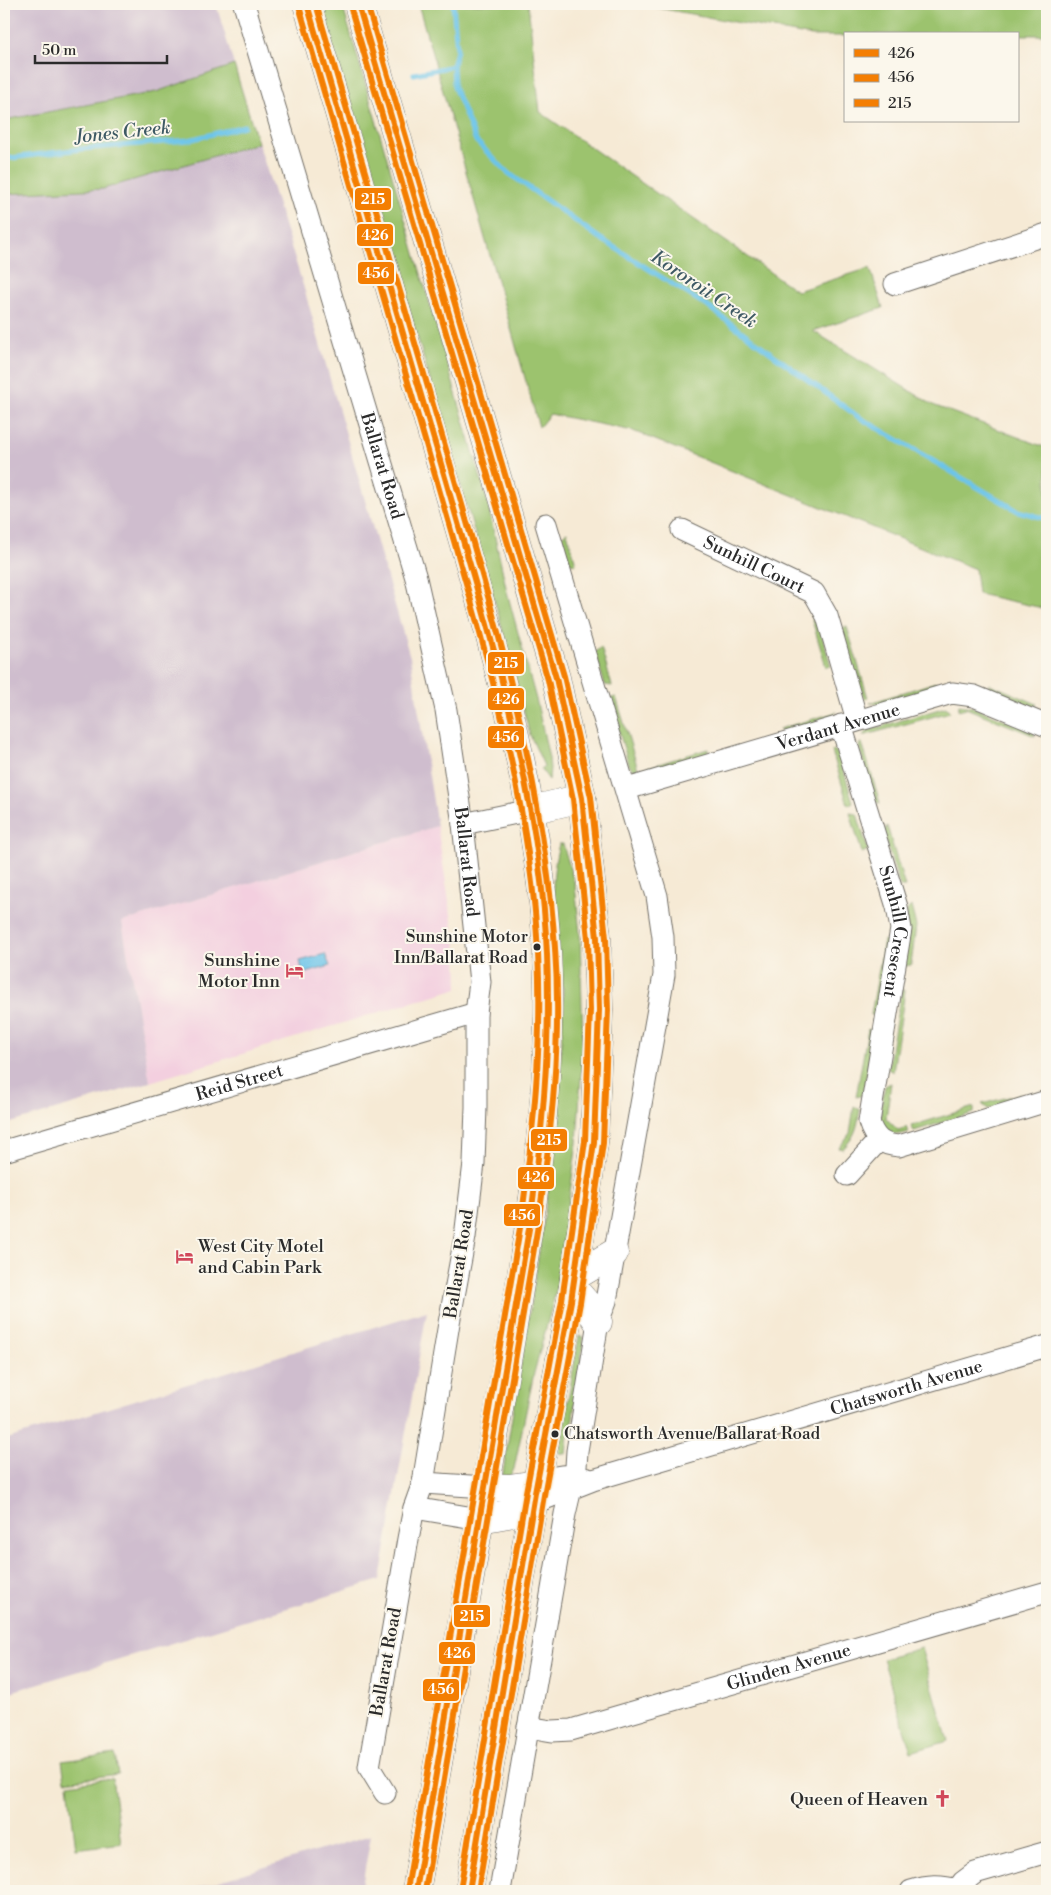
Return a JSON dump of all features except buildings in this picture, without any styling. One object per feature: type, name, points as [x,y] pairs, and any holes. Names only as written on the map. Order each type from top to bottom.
[{"type":"highway","points":[[307,4],[504,686],[531,810],[543,902],[547,953],[548,1057],[537,1173],[486,1486],[416,1891]]},
{"type":"highway","points":[[358,4],[554,669],[582,798],[597,938],[599,1010],[594,1142],[574,1283],[535,1494],[469,1891]]},
{"type":"highway","points":[[531,810],[582,798]]},
{"type":"highway","points":[[574,1283],[614,1253]]},
{"type":"highway","points":[[574,1283],[598,1322]]},
{"type":"highway","points":[[486,1486],[508,1488],[535,1494]]},
{"type":"highway","points":[[480,1519],[508,1514],[535,1494]]},
{"type":"street","name":"Ballarat Road","points":[[244,4],[416,578],[446,710],[464,824],[480,982],[476,1013],[474,1163],[465,1236],[423,1483],[414,1508],[369,1767],[385,1793]]},
{"type":"street","points":[[895,284],[1047,234]]},
{"type":"street","points":[[500,1891],[565,1514],[580,1482],[577,1451],[598,1322],[606,1300],[664,975],[663,937],[657,896],[627,789],[546,524]]},
{"type":"street","name":"Sunhill Court","points":[[682,530],[814,593],[827,616],[849,722]]},
{"type":"street","name":"Verdant Avenue","points":[[627,789],[952,693],[974,696],[1047,726]]},
{"type":"street","name":"Sunhill Crescent","points":[[849,722],[897,906],[901,929],[869,1122],[872,1132],[879,1140]]},
{"type":"street","points":[[464,824],[531,810]]},
{"type":"street","name":"Reid Street","points":[[4,1151],[476,1013]]},
{"type":"street","points":[[847,1175],[879,1140],[888,1145],[899,1146],[1047,1101]]},
{"type":"street","name":"Chatsworth Avenue","points":[[535,1494],[554,1476],[565,1474],[580,1482],[1047,1346]]},
{"type":"street","points":[[423,1483],[486,1486]]},
{"type":"street","points":[[414,1508],[480,1519]]},
{"type":"street","name":"Glinden Avenue","points":[[528,1727],[552,1731],[571,1730],[1047,1592]]},
{"type":"street","points":[[911,1891],[930,1886],[944,1886],[957,1890],[962,1882],[975,1873],[1047,1852]]},
{"type":"shaded area","points":[[4,4],[216,4],[303,285],[410,657],[437,826],[122,922],[150,1082],[4,1125]]},
{"type":"shaded area","name":"Sunshine Motor Inn","points":[[437,826],[457,953],[458,988],[150,1082],[122,922]]},
{"type":"shaded area","points":[[427,1311],[380,1580],[4,1694],[4,1440]]},
{"type":"shaded area","points":[[371,1835],[361,1891],[187,1891],[334,1846]]},
{"type":"green space","points":[[320,4],[342,4],[486,496],[507,592],[537,703],[549,758],[549,780],[541,769],[544,766],[530,735],[499,616]]},
{"type":"green space","points":[[418,4],[528,4],[540,112],[797,291],[870,268],[883,308],[813,331],[933,405],[1047,448],[1047,609],[978,594],[975,569],[633,431],[550,414],[539,427]]},
{"type":"green space","points":[[636,4],[1047,4],[1047,35],[1018,35],[1018,32],[844,32],[844,36],[812,36]]},
{"type":"green space","points":[[234,65],[258,143],[103,189],[4,194],[4,120],[156,92]]},
{"type":"green space","points":[[567,532],[576,564],[570,563],[561,536]]},
{"type":"green space","points":[[817,618],[831,666],[826,667],[812,620]]},
{"type":"green space","points":[[847,627],[868,698],[865,699],[859,689],[842,629]]},
{"type":"green space","points":[[601,647],[612,686],[605,685],[595,652]]},
{"type":"green space","points":[[936,682],[938,688],[881,704],[870,703]]},
{"type":"green space","points":[[990,684],[1037,704],[1033,708],[989,690]]},
{"type":"green space","points":[[616,697],[639,772],[633,770],[629,765],[609,699]]},
{"type":"green space","points":[[959,705],[973,707],[1033,731],[1035,736],[966,708],[958,710]]},
{"type":"green space","points":[[946,707],[950,712],[862,736],[869,730]]},
{"type":"green space","points":[[837,712],[830,719],[783,734],[779,729]]},
{"type":"green space","points":[[860,743],[862,743],[880,803],[875,802],[859,747]]},
{"type":"green space","points":[[708,749],[708,756],[646,774],[642,769]]},
{"type":"green space","points":[[835,750],[840,758],[853,802],[848,805],[832,751]]},
{"type":"green space","points":[[850,813],[857,814],[868,850],[862,853]]},
{"type":"green space","points":[[887,826],[905,887],[900,887],[883,832]]},
{"type":"green space","points":[[559,844],[563,844],[575,885],[580,934],[583,1043],[577,1143],[556,1291],[534,1373],[514,1469],[510,1477],[502,1479],[537,1264],[557,1116],[563,987],[558,986],[554,933],[553,879]]},
{"type":"green space","points":[[911,906],[916,926],[911,965],[905,966],[907,910]]},
{"type":"green space","points":[[884,940],[890,940],[876,1015],[871,1015]]},
{"type":"green space","points":[[901,990],[905,990],[893,1072],[888,1069]]},
{"type":"green space","points":[[868,1029],[874,1032],[863,1095],[856,1097]]},
{"type":"green space","points":[[891,1083],[886,1118],[898,1130],[907,1127],[909,1132],[888,1133],[883,1129],[881,1114],[885,1086]]},
{"type":"green space","points":[[1020,1094],[1019,1100],[988,1109],[982,1104]]},
{"type":"green space","points":[[854,1106],[860,1110],[855,1131],[851,1140],[843,1149],[839,1148],[850,1133]]},
{"type":"green space","points":[[974,1107],[974,1113],[914,1131],[911,1126]]},
{"type":"green space","points":[[579,1336],[584,1337],[571,1433],[568,1434],[566,1454],[559,1453]]},
{"type":"green space","points":[[921,1648],[948,1741],[911,1752],[883,1659]]},
{"type":"green space","points":[[115,1754],[118,1774],[65,1781],[62,1761]]},
{"type":"green space","points":[[112,1778],[121,1843],[76,1849],[68,1784]]},
{"type":"water","points":[[325,954],[330,966],[303,974],[300,961]]},
{"type":"waterway","name":"Kororoit Creek","points":[[453,4],[457,50],[453,66],[454,87],[476,141],[507,172],[598,237],[707,306],[857,416],[1018,511],[1047,519]]},
{"type":"waterway","name":"Jones Creek","points":[[414,74],[453,66]]},
{"type":"waterway","name":"Jones Creek","points":[[4,159],[81,149],[189,140],[244,126]]},
{"type":"transit line","name":"426","points":[[307,4],[463,539],[510,715],[524,774],[534,834],[547,954],[547,1055],[530,1223],[416,1891]]},
{"type":"transit line","name":"215","points":[[316,4],[501,643],[516,703],[540,825],[549,886],[555,948],[557,1018],[554,1087],[538,1225],[425,1891]]},
{"type":"transit line","name":"426","points":[[358,4],[556,678],[582,798],[597,938],[599,1010],[594,1142],[571,1301],[535,1493],[469,1891]]},
{"type":"transit line","name":"215","points":[[367,4],[564,676],[591,797],[606,938],[608,1010],[603,1143],[580,1303],[544,1495],[478,1891]]},
{"type":"transit line","name":"456","points":[[299,6],[470,598],[501,715],[525,833],[538,953],[539,1021],[536,1088],[521,1222],[407,1890]]},
{"type":"transit line","name":"456","points":[[350,6],[548,680],[573,799],[588,939],[590,1010],[585,1141],[562,1300],[526,1492],[460,1890]]},
{"type":"place","name":"Sunshine Motor Inn/Ballarat Road","points":[[537,947]]},
{"type":"place","name":"Sunshine Motor Inn","points":[[294,970]]},
{"type":"place","name":"West City Motel and Cabin Park","points":[[184,1256]]},
{"type":"place","name":"Chatsworth Avenue/Ballarat Road","points":[[555,1434]]},
{"type":"place","name":"Queen of Heaven","points":[[942,1799]]}]
